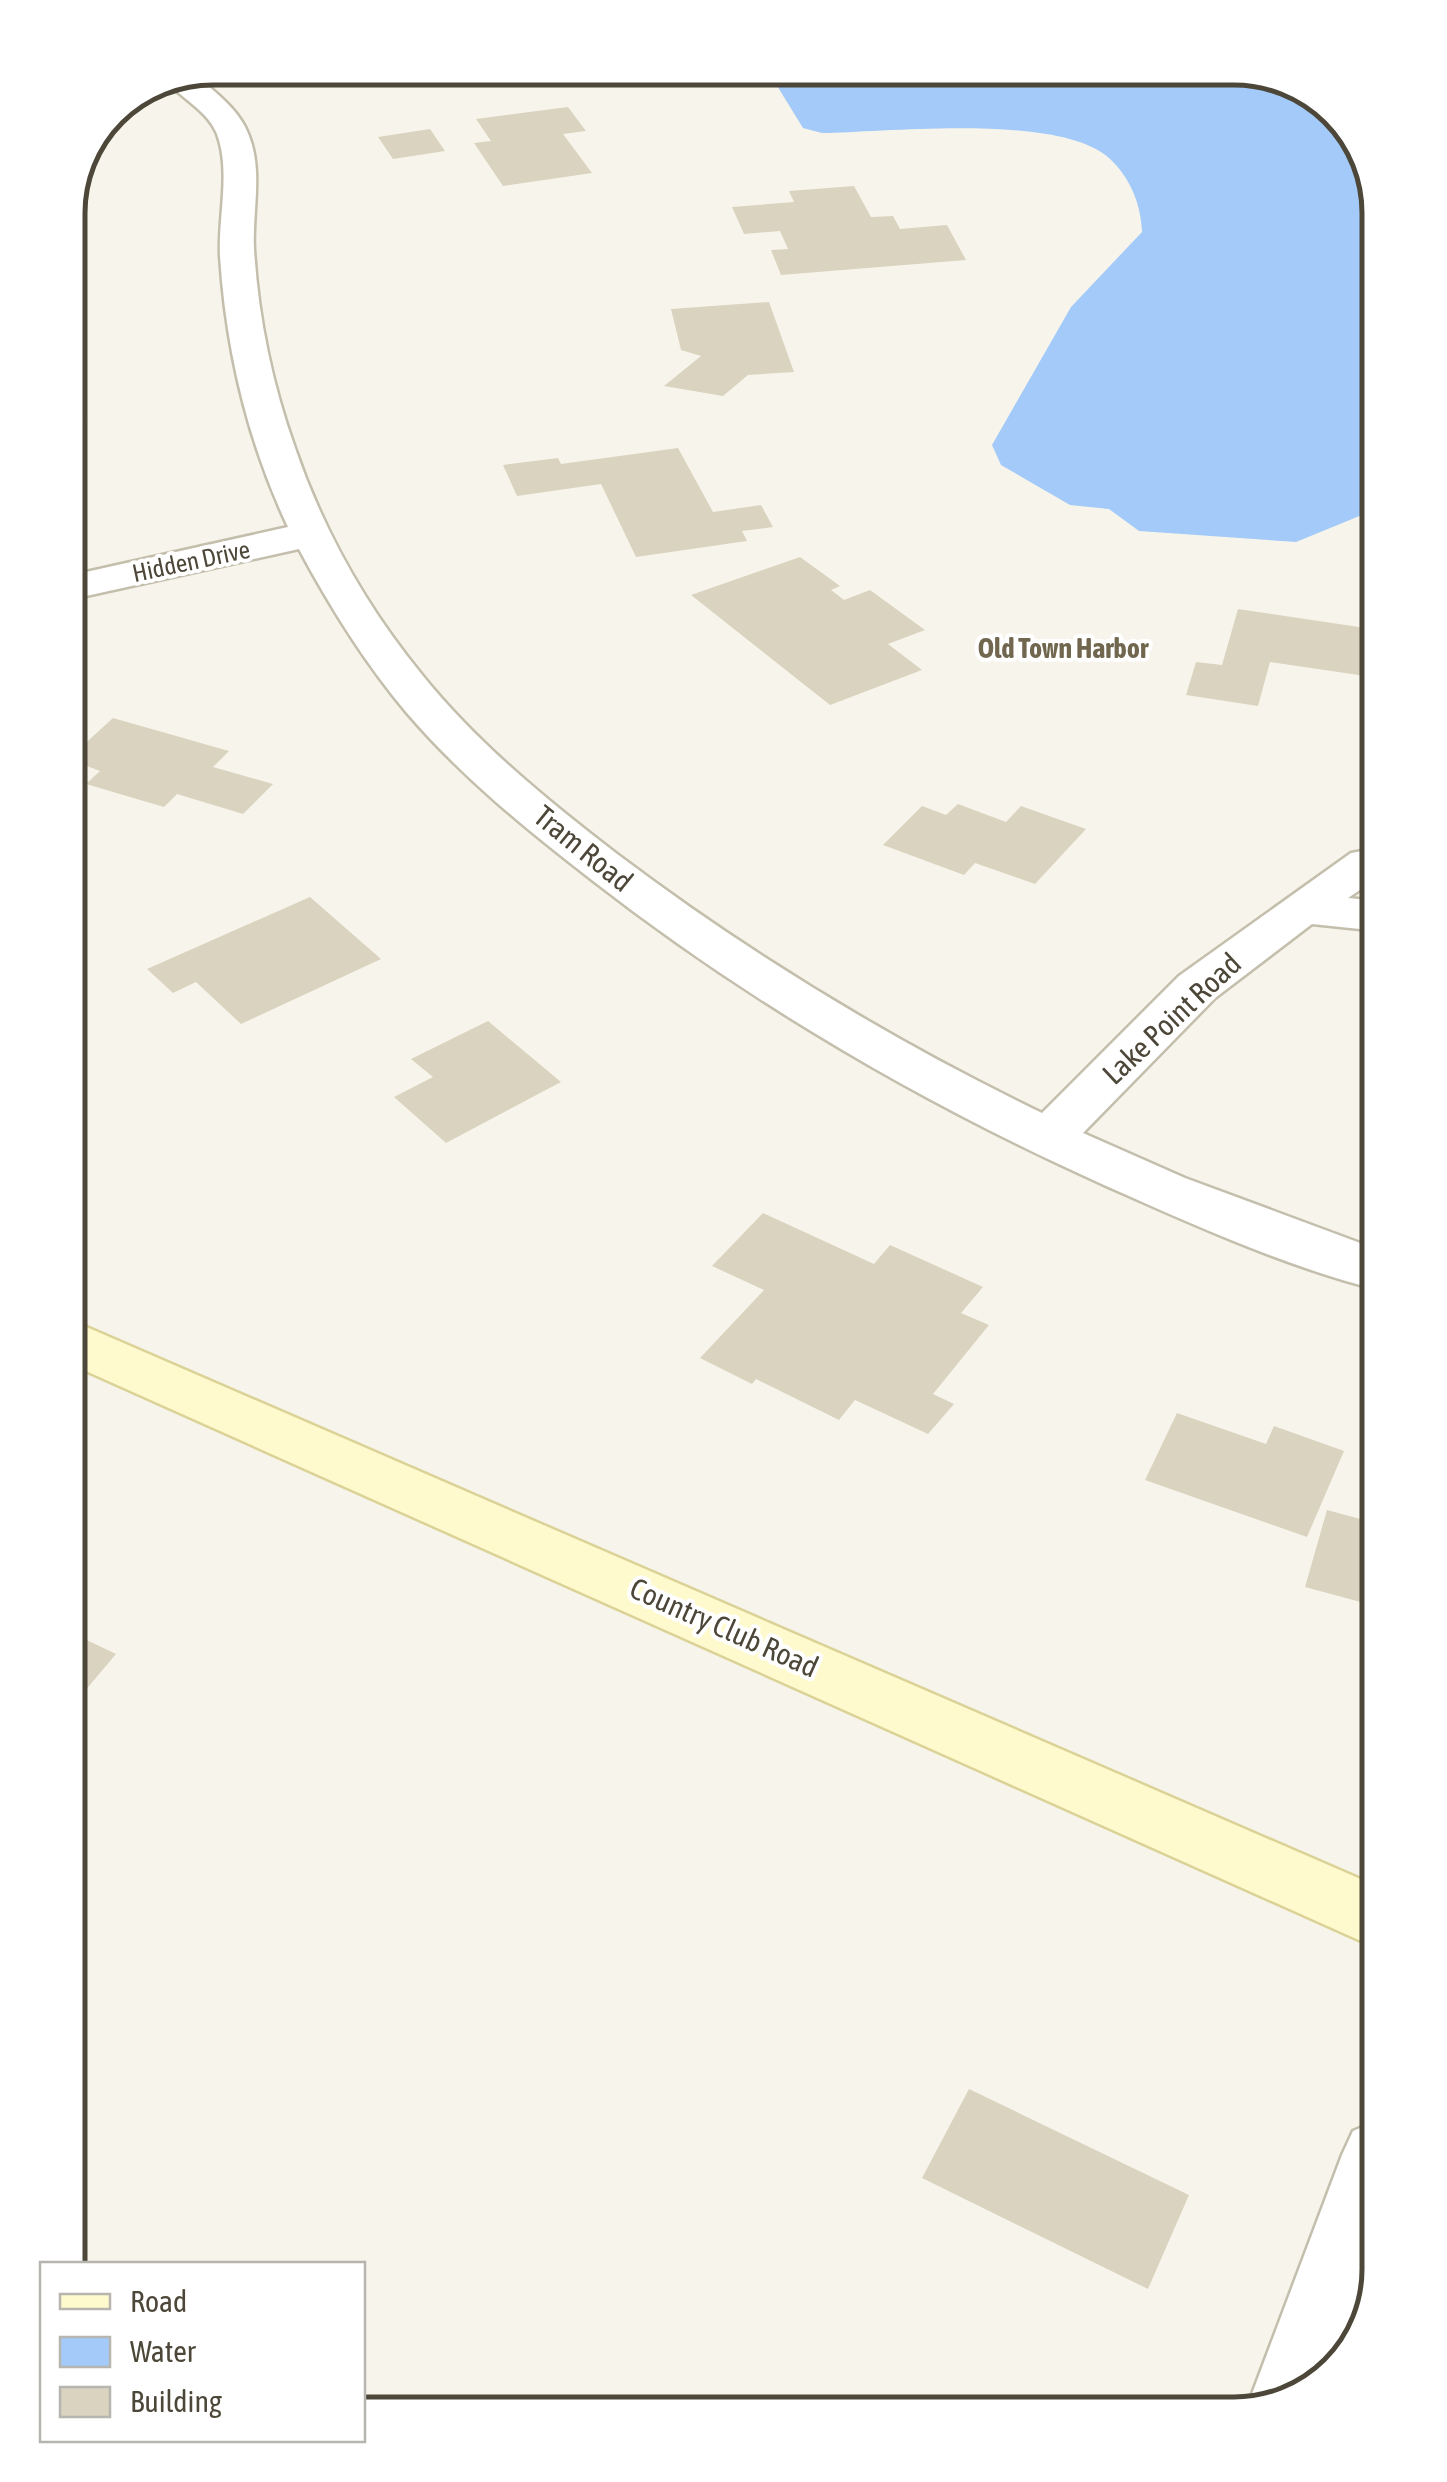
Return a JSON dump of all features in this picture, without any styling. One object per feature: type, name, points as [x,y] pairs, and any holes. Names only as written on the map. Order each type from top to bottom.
[{"type":"street","name":"Tram Road","points":[[189,87],[232,131],[238,168],[237,250],[250,344],[275,448],[314,534],[364,626],[410,688],[537,813],[705,943],[806,1009],[1048,1138],[1185,1199],[1362,1264]]},
{"type":"street","name":"Hidden Drive","points":[[85,584],[314,534]]},
{"type":"street","name":"Lake Point Road","points":[[1048,1138],[1198,987],[1362,867]]},
{"type":"street","points":[[1302,908],[1362,914]]},
{"type":"street","name":"Country Club Road","points":[[85,1348],[1362,1911]]},
{"type":"street","points":[[1297,2380],[1362,2204]]},
{"type":"water","points":[[777,85],[1243,85],[1275,92],[1305,107],[1330,129],[1349,156],[1361,196],[1362,515],[1296,542],[1139,531],[1109,509],[1070,505],[1001,465],[992,445],[1071,307],[1142,232],[1137,201],[1128,182],[1109,158],[1085,144],[1052,135],[972,128],[822,133],[803,128]]},
{"type":"building","points":[[568,107],[586,131],[563,134],[592,173],[503,186],[474,143],[491,141],[476,119]]},
{"type":"building","points":[[430,129],[445,151],[393,159],[378,137]]},
{"type":"building","points":[[854,186],[871,217],[893,216],[900,229],[947,225],[966,260],[781,275],[771,250],[788,249],[780,231],[744,234],[732,207],[794,202],[789,191]]},
{"type":"building","points":[[769,302],[794,372],[748,375],[723,396],[664,386],[701,356],[681,350],[671,309]]},
{"type":"building","points":[[678,448],[713,512],[761,505],[773,527],[742,531],[747,541],[636,557],[601,484],[517,496],[503,465],[558,458],[561,464]]},
{"type":"building","points":[[800,557],[840,586],[831,590],[844,600],[870,590],[925,630],[888,644],[922,670],[830,705],[691,595]]},
{"type":"building","points":[[1238,609],[1362,627],[1362,676],[1270,662],[1258,706],[1186,695],[1196,662],[1222,665]]},
{"type":"building","points":[[113,718],[229,751],[213,767],[273,784],[243,814],[177,794],[164,807],[86,784],[100,771],[85,765],[85,744]]},
{"type":"building","points":[[958,804],[1006,822],[1021,806],[1086,829],[1035,884],[975,863],[964,875],[883,845],[922,806],[946,815]]},
{"type":"building","points":[[310,897],[381,959],[241,1024],[196,982],[173,993],[147,969]]},
{"type":"building","points":[[488,1021],[561,1082],[446,1143],[394,1097],[433,1077],[411,1059]]},
{"type":"building","points":[[763,1213],[874,1264],[890,1245],[983,1287],[961,1313],[989,1325],[933,1394],[954,1404],[928,1434],[855,1400],[839,1420],[756,1379],[752,1384],[700,1358],[764,1290],[712,1266]]},
{"type":"building","points":[[1177,1413],[1266,1444],[1274,1426],[1344,1451],[1307,1537],[1145,1480]]},
{"type":"building","points":[[1327,1510],[1362,1519],[1362,1602],[1305,1587]]},
{"type":"building","points":[[85,1639],[116,1654],[85,1691]]},
{"type":"building","points":[[969,2089],[1189,2195],[1148,2289],[922,2178]]},
{"type":"district","name":"Old Town Harbor","points":[[1063,648]]}]
